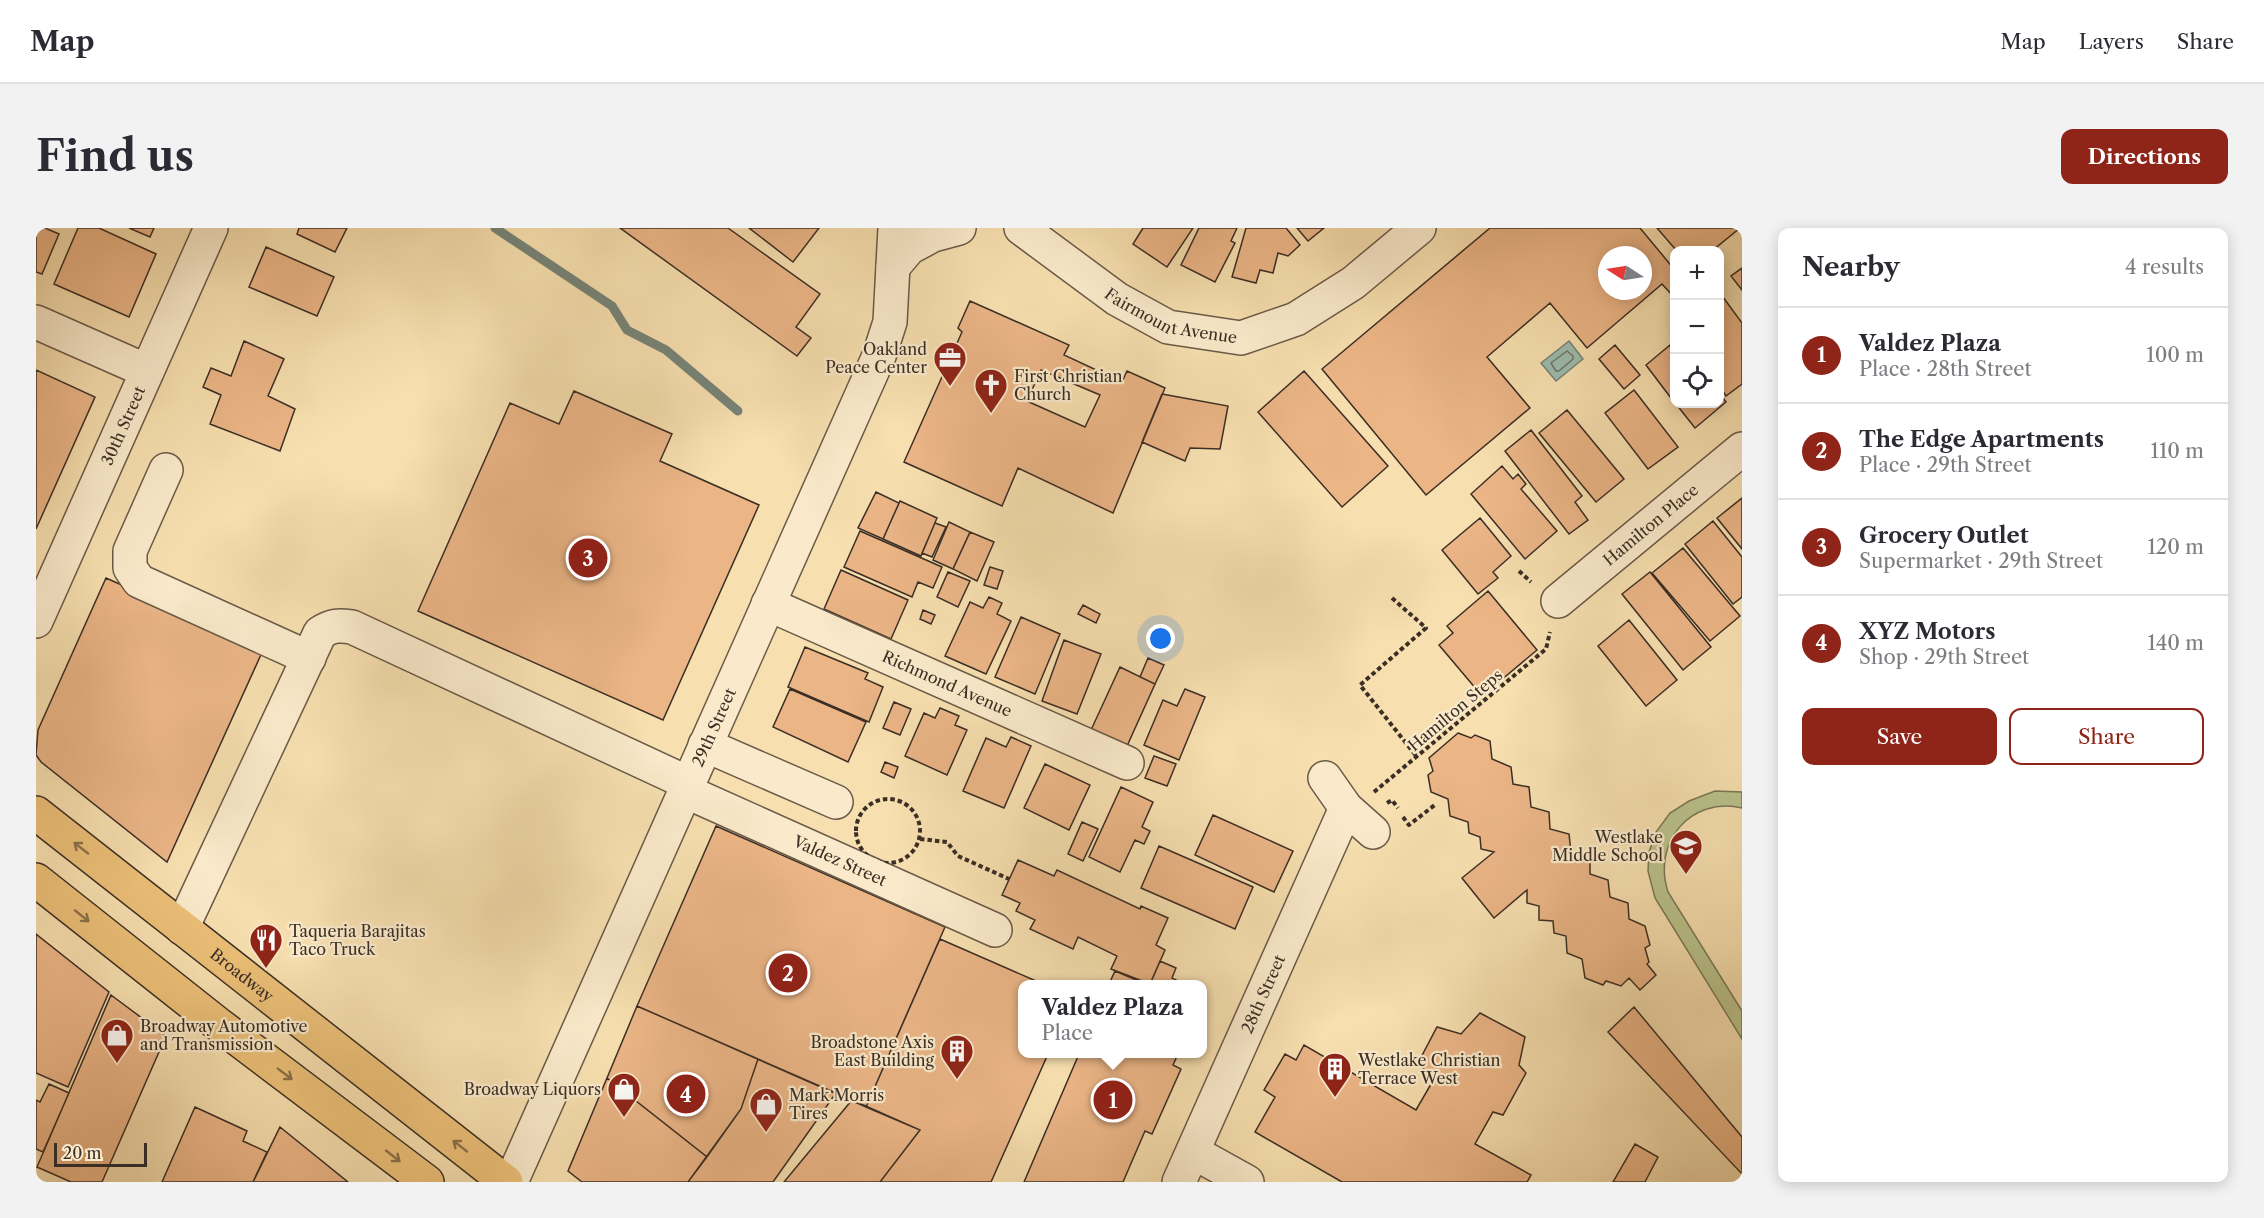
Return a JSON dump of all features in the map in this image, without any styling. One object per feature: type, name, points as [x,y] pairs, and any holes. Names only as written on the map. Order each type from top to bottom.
[{"type":"main road","name":"Broadway","points":[[36,813],[506,1182]]},
{"type":"main road","points":[[36,880],[218,1024],[427,1182]]},
{"type":"street","name":"30th Street","points":[[36,621],[211,228]]},
{"type":"street","name":"29th Street","points":[[511,1182],[879,356],[890,322],[895,228]]},
{"type":"street","points":[[893,267],[909,248],[933,236],[959,228]]},
{"type":"street","name":"Fairmount Avenue","points":[[1016,228],[1117,299],[1168,327],[1241,338],[1296,319],[1353,283],[1419,228]]},
{"type":"street","points":[[36,322],[147,371]]},
{"type":"street","name":"Hamilton Place","points":[[1558,601],[1742,449]]},
{"type":"street","points":[[166,470],[130,551],[130,568],[139,581],[309,658],[182,928]]},
{"type":"street","name":"Richmond Avenue","points":[[768,604],[1127,763]]},
{"type":"street","name":"Valdez Street","points":[[309,658],[320,633],[328,627],[337,624],[352,627],[686,787],[995,930]]},
{"type":"street","points":[[705,745],[836,802]]},
{"type":"street","points":[[1324,778],[1346,808],[1379,818]]},
{"type":"street","name":"28th Street","points":[[1179,1182],[1346,808]]},
{"type":"street","points":[[1193,1152],[1247,1182]]},
{"type":"path","points":[[1392,598],[1426,628],[1360,685],[1417,757]]},
{"type":"path","name":"Hamilton Steps","points":[[1379,789],[1546,649]]},
{"type":"path","points":[[890,798],[901,801],[916,814],[920,839],[910,854],[901,861],[887,863],[876,861],[866,855],[859,846],[856,826],[862,811],[871,803],[890,798]]},
{"type":"path","points":[[1379,818],[1392,800],[1409,825],[1436,804]]},
{"type":"path","points":[[920,839],[947,842],[958,856],[1010,879]]},
{"type":"green space","points":[[1715,791],[1742,792],[1742,808],[1723,806],[1706,809],[1692,816],[1679,827],[1671,841],[1664,874],[1668,892],[1742,1011],[1742,1039],[1655,898],[1648,871],[1649,852],[1656,832],[1670,813],[1689,801]]},
{"type":"water","points":[[1569,341],[1583,359],[1556,381],[1541,363]]},
{"type":"building","points":[[36,228],[45,228],[59,234],[42,274],[36,272]]},
{"type":"building","points":[[78,228],[99,228],[156,254],[129,317],[54,284]]},
{"type":"building","points":[[129,228],[154,228],[150,237]]},
{"type":"building","points":[[299,228],[347,228],[335,252],[297,234]]},
{"type":"building","points":[[620,228],[728,228],[820,294],[796,327],[811,338],[797,356]]},
{"type":"building","points":[[749,228],[819,228],[793,262]]},
{"type":"building","points":[[1143,228],[1193,228],[1167,267],[1133,244]]},
{"type":"building","points":[[1199,228],[1237,228],[1231,241],[1235,243],[1215,282],[1181,265]]},
{"type":"building","points":[[1246,228],[1286,228],[1300,245],[1288,256],[1278,253],[1273,273],[1260,270],[1256,283],[1232,277]]},
{"type":"building","points":[[1297,228],[1324,228],[1308,241]]},
{"type":"building","points":[[1490,228],[1640,228],[1670,264],[1670,293],[1662,284],[1652,293],[1652,246],[1598,246],[1598,300],[1643,300],[1587,348],[1550,303],[1487,357],[1530,408],[1426,495],[1322,369]]},
{"type":"building","points":[[1657,228],[1740,228],[1718,246],[1673,246]]},
{"type":"building","points":[[266,247],[334,277],[317,316],[249,287]]},
{"type":"building","points":[[1742,268],[1742,290],[1731,276]]},
{"type":"building","points":[[1724,298],[1742,323],[1742,384],[1726,396],[1724,393]]},
{"type":"building","name":"First Christian Church","points":[[970,301],[1069,345],[1064,355],[1122,382],[1127,371],[1165,388],[1113,513],[1018,468],[1002,506],[904,462],[962,332],[958,328]],"holes":[[[1041,370],[1100,395],[1085,427],[1027,401]]]},
{"type":"building","points":[[244,341],[284,359],[268,396],[295,409],[280,451],[210,424],[221,395],[203,387],[211,368],[231,376]]},
{"type":"building","points":[[1615,345],[1640,375],[1624,389],[1599,359]]},
{"type":"building","points":[[1670,345],[1670,397],[1646,365]]},
{"type":"building","points":[[36,370],[95,397],[36,529]]},
{"type":"building","points":[[1304,371],[1388,466],[1342,507],[1258,412]]},
{"type":"building","points":[[1634,390],[1678,447],[1648,469],[1605,413]]},
{"type":"building","points":[[574,391],[672,434],[660,461],[759,505],[663,720],[418,611],[510,403],[559,424]]},
{"type":"building","points":[[1162,394],[1228,406],[1220,449],[1190,448],[1185,461],[1142,442]]},
{"type":"building","points":[[1679,408],[1719,408],[1695,428]]},
{"type":"building","points":[[1567,410],[1624,479],[1596,502],[1539,433]]},
{"type":"building","points":[[1531,430],[1582,496],[1575,502],[1588,520],[1569,534],[1505,451]]},
{"type":"building","points":[[1502,466],[1513,479],[1518,474],[1526,484],[1521,489],[1557,531],[1525,559],[1471,494]]},
{"type":"building","points":[[876,492],[899,503],[883,539],[858,528]]},
{"type":"building","points":[[1742,498],[1742,549],[1717,518]]},
{"type":"building","points":[[900,501],[937,518],[921,556],[883,539]]},
{"type":"building","points":[[1480,518],[1511,556],[1493,572],[1498,578],[1478,594],[1442,550]]},
{"type":"building","points":[[1713,521],[1742,557],[1742,597],[1733,604],[1685,544]]},
{"type":"building","points":[[949,522],[970,532],[953,569],[933,560]]},
{"type":"building","points":[[935,523],[946,527],[932,557],[922,553]]},
{"type":"building","points":[[860,531],[942,567],[933,588],[918,582],[912,597],[844,567]]},
{"type":"building","points":[[970,532],[994,542],[977,581],[953,569]]},
{"type":"building","points":[[1683,548],[1740,616],[1710,641],[1652,573]]},
{"type":"building","points":[[990,567],[1003,571],[997,589],[984,585]]},
{"type":"building","points":[[841,570],[908,600],[891,639],[824,609]]},
{"type":"building","points":[[948,572],[970,581],[958,607],[937,597]]},
{"type":"building","points":[[1650,572],[1711,647],[1683,670],[1622,594]]},
{"type":"building","points":[[106,578],[264,648],[167,862],[41,762],[36,755],[38,730]]},
{"type":"building","points":[[1488,591],[1537,650],[1482,696],[1439,645],[1453,633],[1447,626]]},
{"type":"building","points":[[989,597],[1002,603],[997,614],[1011,621],[986,674],[945,656],[970,602],[983,608]]},
{"type":"building","points":[[1083,605],[1100,614],[1096,623],[1078,614]]},
{"type":"building","points":[[923,610],[935,615],[931,624],[920,619]]},
{"type":"building","points":[[1021,617],[1060,634],[1035,694],[995,677]]},
{"type":"building","points":[[1629,620],[1677,680],[1646,706],[1598,646]]},
{"type":"building","points":[[1064,640],[1101,654],[1077,714],[1042,701]]},
{"type":"building","points":[[805,647],[868,673],[865,679],[883,687],[869,722],[788,687]]},
{"type":"building","points":[[1148,658],[1164,665],[1155,684],[1140,677]]},
{"type":"building","points":[[1120,667],[1155,684],[1127,746],[1091,730]]},
{"type":"building","points":[[790,689],[866,722],[848,762],[773,727]]},
{"type":"building","points":[[1185,689],[1205,697],[1179,760],[1144,745],[1163,700],[1177,706]]},
{"type":"building","points":[[894,702],[911,709],[900,735],[883,728]]},
{"type":"building","points":[[940,708],[959,716],[955,725],[967,730],[947,775],[905,756],[924,713],[935,718]]},
{"type":"building","points":[[1458,733],[1471,738],[1475,735],[1490,741],[1492,759],[1511,767],[1513,784],[1529,787],[1531,807],[1549,812],[1550,829],[1569,834],[1571,852],[1590,857],[1590,874],[1608,880],[1610,897],[1628,903],[1629,919],[1645,926],[1650,945],[1645,948],[1649,962],[1647,964],[1656,975],[1640,990],[1629,978],[1621,986],[1606,981],[1603,985],[1585,978],[1582,959],[1567,953],[1566,936],[1554,933],[1553,921],[1539,920],[1539,906],[1527,903],[1527,890],[1494,918],[1462,878],[1494,852],[1481,849],[1480,837],[1469,833],[1468,822],[1450,816],[1448,799],[1431,792],[1428,775],[1433,771],[1429,758]]},
{"type":"building","points":[[1011,737],[1031,746],[1004,808],[963,791],[986,738],[1006,747]]},
{"type":"building","points":[[1154,756],[1176,764],[1167,786],[1145,778]]},
{"type":"building","points":[[885,762],[898,767],[894,778],[881,772]]},
{"type":"building","points":[[1045,764],[1090,785],[1069,830],[1024,808]]},
{"type":"building","points":[[1121,787],[1153,802],[1142,827],[1150,831],[1144,844],[1135,840],[1120,872],[1089,857]]},
{"type":"building","points":[[1213,815],[1293,851],[1274,892],[1195,855]]},
{"type":"building","points":[[1082,822],[1098,829],[1083,861],[1068,854]]},
{"type":"building","points":[[716,826],[945,927],[866,1107],[637,1006]]},
{"type":"building","points":[[1159,846],[1253,887],[1235,929],[1141,888]]},
{"type":"building","points":[[1018,860],[1054,876],[1057,870],[1140,909],[1141,906],[1168,918],[1156,945],[1165,950],[1152,980],[1140,980],[1111,969],[1117,956],[1078,937],[1073,949],[1030,929],[1035,920],[1016,911],[1020,903],[1002,895]]},
{"type":"building","points":[[36,934],[109,992],[68,1087],[36,1073]]},
{"type":"building","name":"Broadstone Axis East Building","points":[[940,939],[1034,980],[1018,980],[1018,1058],[1046,1058],[991,1182],[880,1182],[920,1130],[866,1107]]},
{"type":"building","points":[[1160,961],[1176,968],[1172,978],[1176,980],[1152,980]]},
{"type":"building","points":[[1115,971],[1136,980],[1111,980]]},
{"type":"building","name":"Broadway Automotive and Transmission","points":[[111,995],[166,1036],[102,1182],[71,1182],[37,1167]]},
{"type":"building","points":[[637,1006],[758,1059],[741,1109],[707,1157],[607,1078]]},
{"type":"building","points":[[1634,1007],[1742,1137],[1742,1174],[1608,1032]]},
{"type":"building","name":"Westlake Christian Terrace West","points":[[1480,1013],[1525,1037],[1519,1065],[1526,1073],[1503,1115],[1493,1112],[1475,1144],[1531,1175],[1527,1182],[1342,1182],[1255,1132],[1275,1097],[1264,1090],[1285,1054],[1296,1060],[1304,1045],[1416,1110],[1434,1079],[1418,1063],[1437,1027],[1461,1034]]},
{"type":"building","points":[[1077,1058],[1176,1058],[1173,1065],[1181,1069],[1152,1134],[1145,1131],[1123,1182],[1024,1182]]},
{"type":"building","name":"Mark Morris Tires","points":[[758,1059],[836,1093],[773,1182],[688,1182],[741,1109]]},
{"type":"building","name":"Broadway Liquors","points":[[607,1078],[707,1157],[688,1182],[582,1182],[568,1171]]},
{"type":"building","points":[[49,1084],[69,1093],[43,1152],[36,1149],[36,1100],[40,1102]]},
{"type":"building","points":[[852,1100],[920,1130],[880,1182],[784,1182]]},
{"type":"building","points":[[195,1107],[247,1131],[243,1141],[267,1152],[253,1182],[162,1182]]},
{"type":"building","points":[[280,1127],[348,1182],[253,1182]]},
{"type":"building","points":[[1635,1144],[1658,1157],[1645,1182],[1613,1182]]},
{"type":"waterway","points":[[495,228],[612,306],[627,330],[666,350],[738,411]]},
{"type":"place","name":"Oakland Peace Center","points":[[950,387]]},
{"type":"place","name":"First Christian Church","points":[[991,414]]},
{"type":"place","name":"Grocery Outlet","points":[[588,558]]},
{"type":"place","name":"Westlake Middle School","points":[[1686,875]]},
{"type":"place","name":"Taqueria Barajitas Taco Truck","points":[[266,969]]},
{"type":"place","name":"The Edge Apartments","points":[[788,973]]},
{"type":"place","name":"Broadway Automotive and Transmission","points":[[117,1064]]},
{"type":"place","name":"Broadstone Axis East Building","points":[[957,1080]]},
{"type":"place","name":"XYZ Motors","points":[[686,1094]]},
{"type":"place","name":"Westlake Christian Terrace West","points":[[1335,1098]]},
{"type":"place","name":"Valdez Plaza","points":[[1113,1100]]},
{"type":"place","name":"Broadway Liquors","points":[[624,1118]]},
{"type":"place","name":"Mark Morris Tires","points":[[766,1133]]}]
